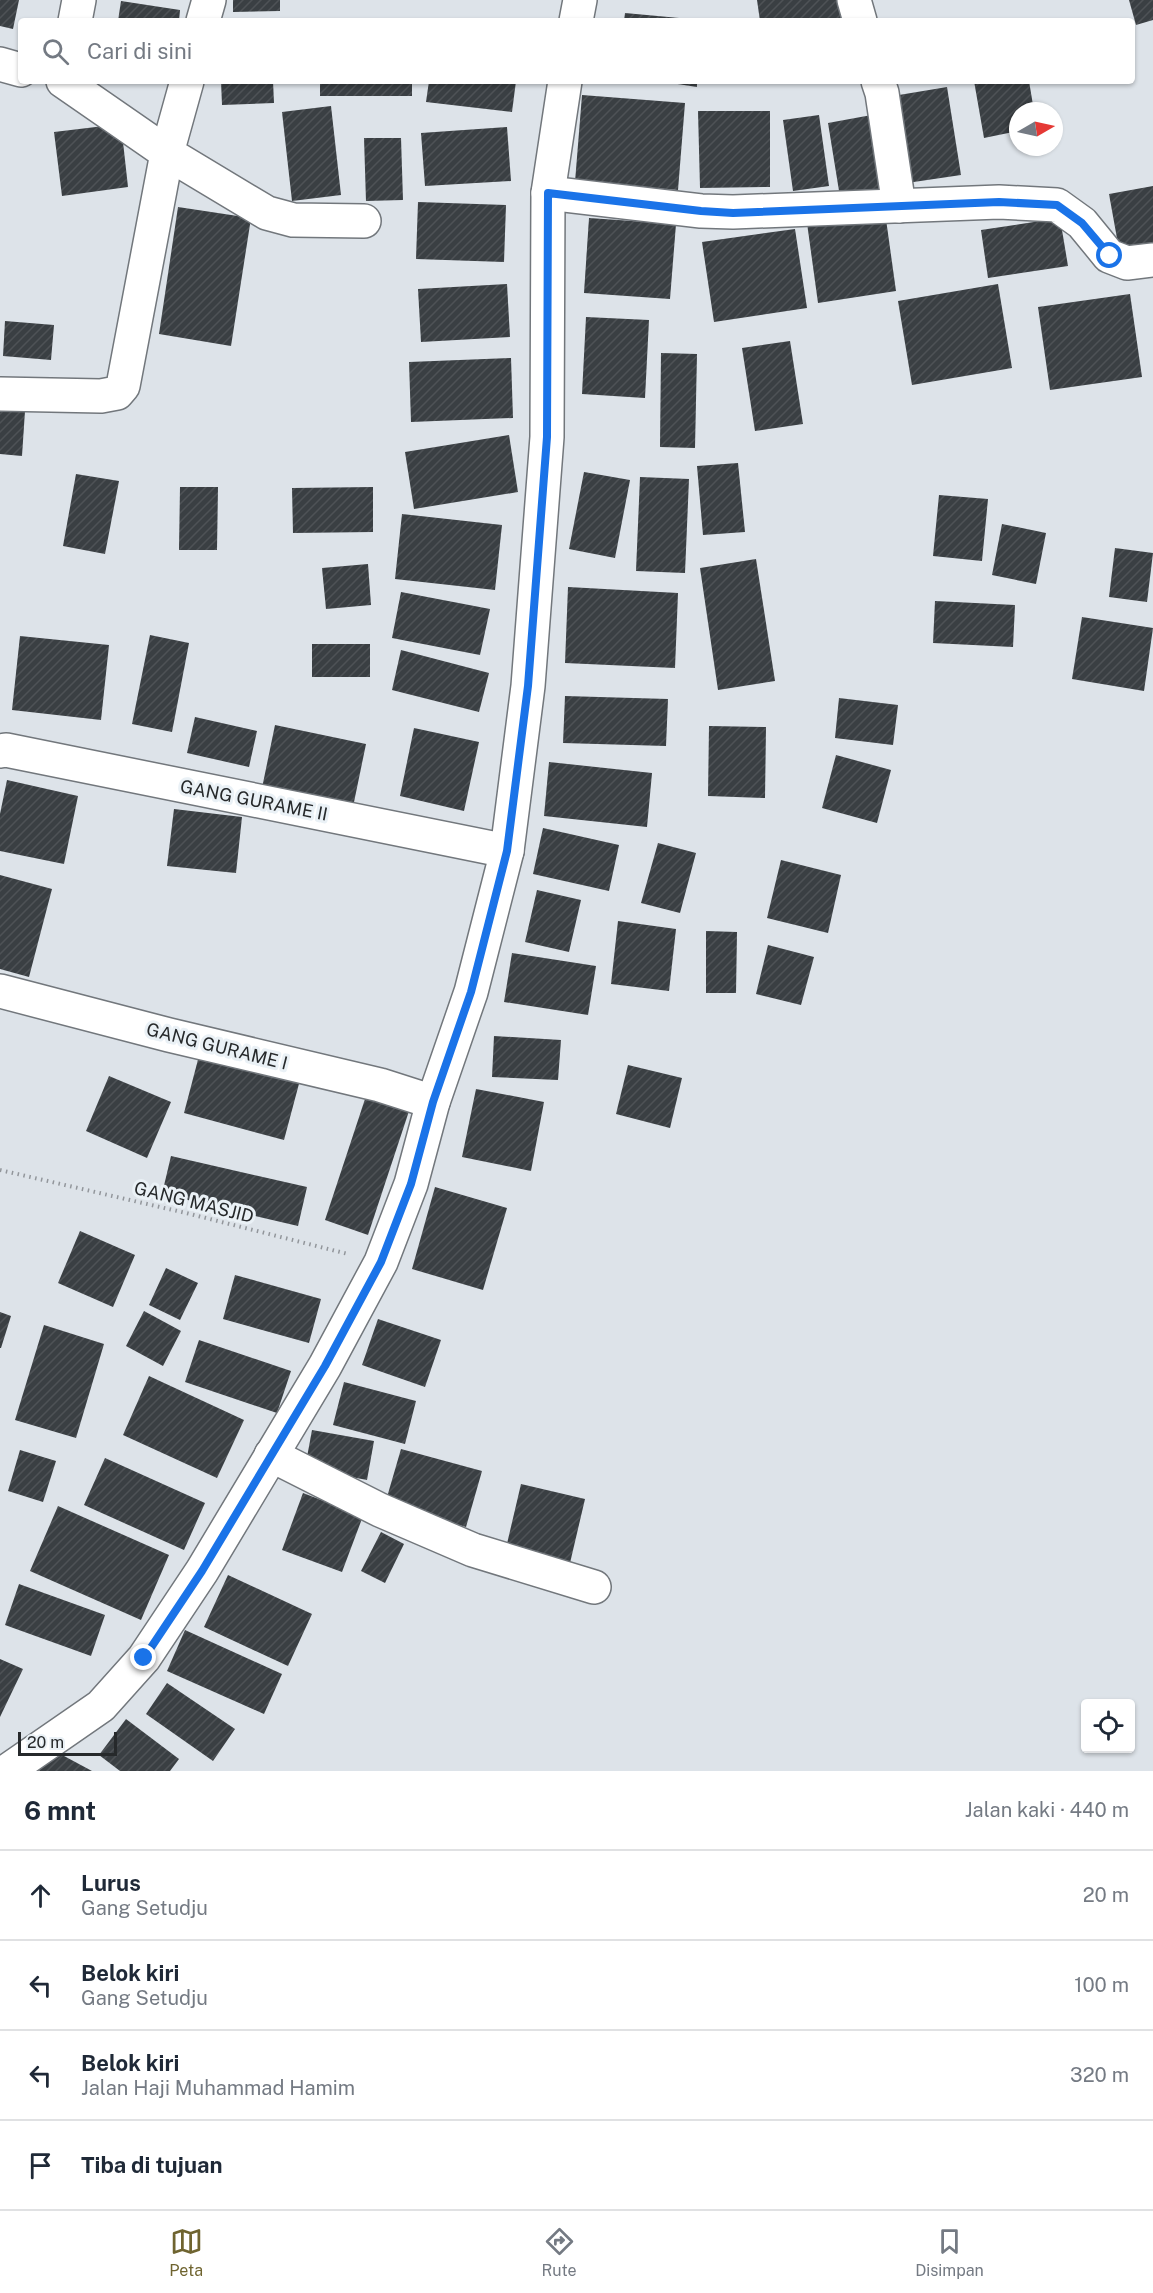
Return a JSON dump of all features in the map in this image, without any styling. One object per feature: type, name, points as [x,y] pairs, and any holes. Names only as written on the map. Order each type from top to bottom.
[{"type":"street","points":[[76,18],[80,0]]},
{"type":"street","points":[[204,18],[209,0]]},
{"type":"street","points":[[577,18],[580,0]]},
{"type":"street","points":[[854,0],[859,18]]},
{"type":"street","points":[[0,64],[18,69]]},
{"type":"street","points":[[67,84],[167,153],[267,213],[293,220],[364,221]]},
{"type":"street","points":[[0,394],[101,396],[117,393],[123,386],[167,153],[186,84]]},
{"type":"street","points":[[7,1771],[100,1706],[144,1658],[202,1571],[325,1366],[381,1262],[411,1184],[433,1102],[471,992],[507,851],[528,686],[547,437],[548,193],[566,84]]},
{"type":"street","points":[[879,84],[899,206]]},
{"type":"street","points":[[548,193],[733,213],[999,202],[1057,205],[1082,223],[1110,256],[1126,263],[1153,260]]},
{"type":"street","name":"GANG GURAME II","points":[[0,751],[6,750],[507,851]]},
{"type":"street","name":"GANG GURAME I","points":[[0,991],[169,1035],[380,1085],[433,1102]]},
{"type":"street","points":[[271,1455],[380,1510],[473,1550],[594,1587]]},
{"type":"path","name":"GANG MASJID","points":[[0,1170],[186,1213],[381,1262]]},
{"type":"building","points":[[0,0],[19,0],[13,29],[0,26]]},
{"type":"building","points":[[233,0],[280,0],[280,11],[233,12]]},
{"type":"building","points":[[757,0],[846,0],[849,18],[760,18]]},
{"type":"building","points":[[1129,0],[1153,0],[1153,20],[1136,25]]},
{"type":"building","points":[[121,1],[180,10],[179,18],[118,18]]},
{"type":"building","points":[[625,13],[679,18],[624,18]]},
{"type":"building","points":[[221,84],[273,84],[274,103],[222,105]]},
{"type":"building","points":[[320,84],[412,84],[412,96],[320,96]]},
{"type":"building","points":[[429,84],[516,84],[512,112],[426,102]]},
{"type":"building","points":[[678,84],[697,84],[697,87]]},
{"type":"building","points":[[975,84],[1030,84],[1032,102],[1009,102],[1009,133],[984,138]]},
{"type":"building","points":[[947,87],[961,175],[907,183],[893,96]]},
{"type":"building","points":[[582,95],[685,103],[678,190],[575,182]]},
{"type":"building","points":[[331,106],[341,195],[292,201],[282,112]]},
{"type":"building","points":[[698,111],[770,111],[770,187],[700,188]]},
{"type":"building","points":[[877,114],[890,188],[840,197],[828,123]]},
{"type":"building","points":[[819,115],[829,186],[793,191],[783,120]]},
{"type":"building","points":[[121,124],[128,187],[62,196],[54,132]]},
{"type":"building","points":[[507,127],[511,181],[425,186],[421,133]]},
{"type":"building","points":[[364,138],[401,138],[403,200],[366,201]]},
{"type":"building","points":[[1153,186],[1153,249],[1120,255],[1109,194]]},
{"type":"building","points":[[418,202],[506,205],[504,262],[416,259]]},
{"type":"building","points":[[178,207],[251,218],[231,346],[159,334]]},
{"type":"building","points":[[885,212],[896,291],[818,303],[807,223]]},
{"type":"building","points":[[589,218],[676,224],[670,299],[584,293]]},
{"type":"building","points":[[1060,218],[1068,266],[988,278],[981,230]]},
{"type":"building","points":[[795,229],[807,308],[714,322],[702,242]]},
{"type":"building","points":[[507,284],[510,337],[421,342],[418,289]]},
{"type":"building","points":[[998,284],[1012,368],[912,385],[898,301]]},
{"type":"building","points":[[1130,294],[1142,377],[1050,390],[1038,307]]},
{"type":"building","points":[[586,317],[649,320],[645,398],[582,394]]},
{"type":"building","points":[[5,321],[54,325],[51,360],[3,356]]},
{"type":"building","points":[[790,341],[803,424],[755,431],[742,348]]},
{"type":"building","points":[[661,353],[697,354],[695,448],[660,447]]},
{"type":"building","points":[[511,358],[513,418],[411,422],[409,362]]},
{"type":"building","points":[[0,409],[25,411],[22,456],[0,454]]},
{"type":"building","points":[[509,435],[518,492],[414,509],[405,452]]},
{"type":"building","points":[[738,463],[745,532],[703,535],[697,466]]},
{"type":"building","points":[[584,472],[630,480],[615,558],[569,549]]},
{"type":"building","points":[[76,474],[119,481],[105,554],[63,546]]},
{"type":"building","points":[[640,477],[689,479],[685,573],[636,571]]},
{"type":"building","points":[[180,487],[218,487],[217,550],[179,550]]},
{"type":"building","points":[[373,487],[373,532],[293,533],[292,488]]},
{"type":"building","points":[[939,495],[988,499],[982,561],[933,556]]},
{"type":"building","points":[[402,514],[502,525],[495,590],[395,579]]},
{"type":"building","points":[[1002,524],[1046,533],[1036,584],[992,575]]},
{"type":"building","points":[[1115,548],[1153,553],[1147,602],[1109,597]]},
{"type":"building","points":[[756,559],[775,681],[718,690],[700,568]]},
{"type":"building","points":[[368,564],[371,605],[326,609],[322,568]]},
{"type":"building","points":[[568,587],[678,593],[675,668],[565,663]]},
{"type":"building","points":[[401,592],[490,609],[480,655],[392,638]]},
{"type":"building","points":[[935,601],[1015,605],[1013,647],[933,643]]},
{"type":"building","points":[[1082,617],[1153,628],[1144,691],[1072,679]]},
{"type":"building","points":[[150,635],[189,643],[172,732],[132,724]]},
{"type":"building","points":[[20,636],[109,645],[101,720],[12,710]]},
{"type":"building","points":[[312,644],[370,644],[370,677],[312,677]]},
{"type":"building","points":[[401,650],[489,673],[479,712],[392,690]]},
{"type":"building","points":[[565,696],[668,699],[666,746],[563,743]]},
{"type":"building","points":[[839,698],[898,705],[893,745],[835,738]]},
{"type":"building","points":[[195,717],[257,731],[249,767],[187,753]]},
{"type":"building","points":[[275,725],[366,744],[353,807],[262,788]]},
{"type":"building","points":[[709,726],[766,727],[765,798],[708,796]]},
{"type":"building","points":[[414,728],[479,742],[464,811],[400,796]]},
{"type":"building","points":[[836,755],[891,770],[877,823],[822,808]]},
{"type":"building","points":[[549,762],[652,773],[647,827],[544,816]]},
{"type":"building","points":[[7,780],[78,796],[64,864],[0,851],[0,814]]},
{"type":"building","points":[[174,809],[242,817],[236,873],[167,866]]},
{"type":"building","points":[[543,828],[619,845],[609,891],[533,874]]},
{"type":"building","points":[[658,843],[696,853],[680,913],[641,903]]},
{"type":"building","points":[[781,860],[841,875],[828,933],[767,918]]},
{"type":"building","points":[[0,875],[52,889],[29,977],[0,969]]},
{"type":"building","points":[[537,890],[581,900],[569,952],[525,942]]},
{"type":"building","points":[[618,921],[676,929],[669,991],[611,984]]},
{"type":"building","points":[[706,931],[737,932],[736,993],[706,993]]},
{"type":"building","points":[[768,945],[814,957],[801,1005],[756,994]]},
{"type":"building","points":[[512,953],[596,966],[588,1015],[504,1002]]},
{"type":"building","points":[[494,1036],[561,1040],[558,1080],[492,1077]]},
{"type":"building","points":[[200,1052],[300,1080],[284,1140],[184,1113]]},
{"type":"building","points":[[628,1065],[682,1078],[670,1128],[616,1114]]},
{"type":"building","points":[[109,1076],[171,1102],[147,1158],[86,1131]]},
{"type":"building","points":[[476,1089],[544,1102],[531,1171],[462,1157]]},
{"type":"building","points":[[368,1090],[411,1105],[368,1235],[325,1220]]},
{"type":"building","points":[[171,1156],[307,1187],[298,1226],[162,1194]]},
{"type":"building","points":[[435,1187],[507,1208],[483,1290],[412,1269]]},
{"type":"building","points":[[80,1231],[135,1255],[113,1307],[58,1283]]},
{"type":"building","points":[[166,1268],[198,1283],[180,1320],[149,1305]]},
{"type":"building","points":[[235,1275],[321,1299],[309,1343],[223,1319]]},
{"type":"building","points":[[144,1311],[181,1331],[163,1366],[126,1346]]},
{"type":"building","points":[[0,1312],[11,1316],[1,1348],[0,1348]]},
{"type":"building","points":[[378,1319],[441,1340],[425,1387],[362,1365]]},
{"type":"building","points":[[44,1325],[104,1344],[76,1438],[15,1420]]},
{"type":"building","points":[[199,1340],[291,1371],[277,1413],[185,1382]]},
{"type":"building","points":[[149,1376],[244,1420],[217,1478],[123,1435]]},
{"type":"building","points":[[344,1382],[416,1401],[405,1444],[333,1425]]},
{"type":"building","points":[[312,1430],[374,1441],[367,1480],[305,1468]]},
{"type":"building","points":[[401,1449],[482,1471],[466,1527],[385,1504]]},
{"type":"building","points":[[20,1450],[56,1461],[43,1502],[8,1491]]},
{"type":"building","points":[[105,1458],[205,1503],[184,1550],[84,1505]]},
{"type":"building","points":[[521,1484],[585,1499],[570,1563],[506,1548]]},
{"type":"building","points":[[303,1493],[363,1516],[342,1572],[282,1550]]},
{"type":"building","points":[[58,1506],[169,1555],[141,1620],[30,1571]]},
{"type":"building","points":[[381,1532],[404,1544],[385,1583],[361,1571]]},
{"type":"building","points":[[228,1575],[312,1614],[288,1666],[204,1627]]},
{"type":"building","points":[[19,1584],[105,1615],[91,1656],[5,1625]]},
{"type":"building","points":[[185,1630],[282,1674],[264,1714],[167,1671]]},
{"type":"building","points":[[0,1659],[23,1669],[0,1717]]},
{"type":"building","points":[[167,1683],[235,1729],[213,1761],[146,1714]]},
{"type":"building","points":[[126,1719],[179,1759],[170,1771],[120,1771],[99,1755]]},
{"type":"building","points":[[51,1749],[92,1771],[39,1771]]},
{"type":"route","points":[[144,1658],[202,1571],[325,1366],[381,1262],[411,1184],[433,1102],[471,992],[507,851],[528,686],[547,437],[548,193],[733,213],[999,202],[1057,205],[1082,223],[1110,256]]}]
